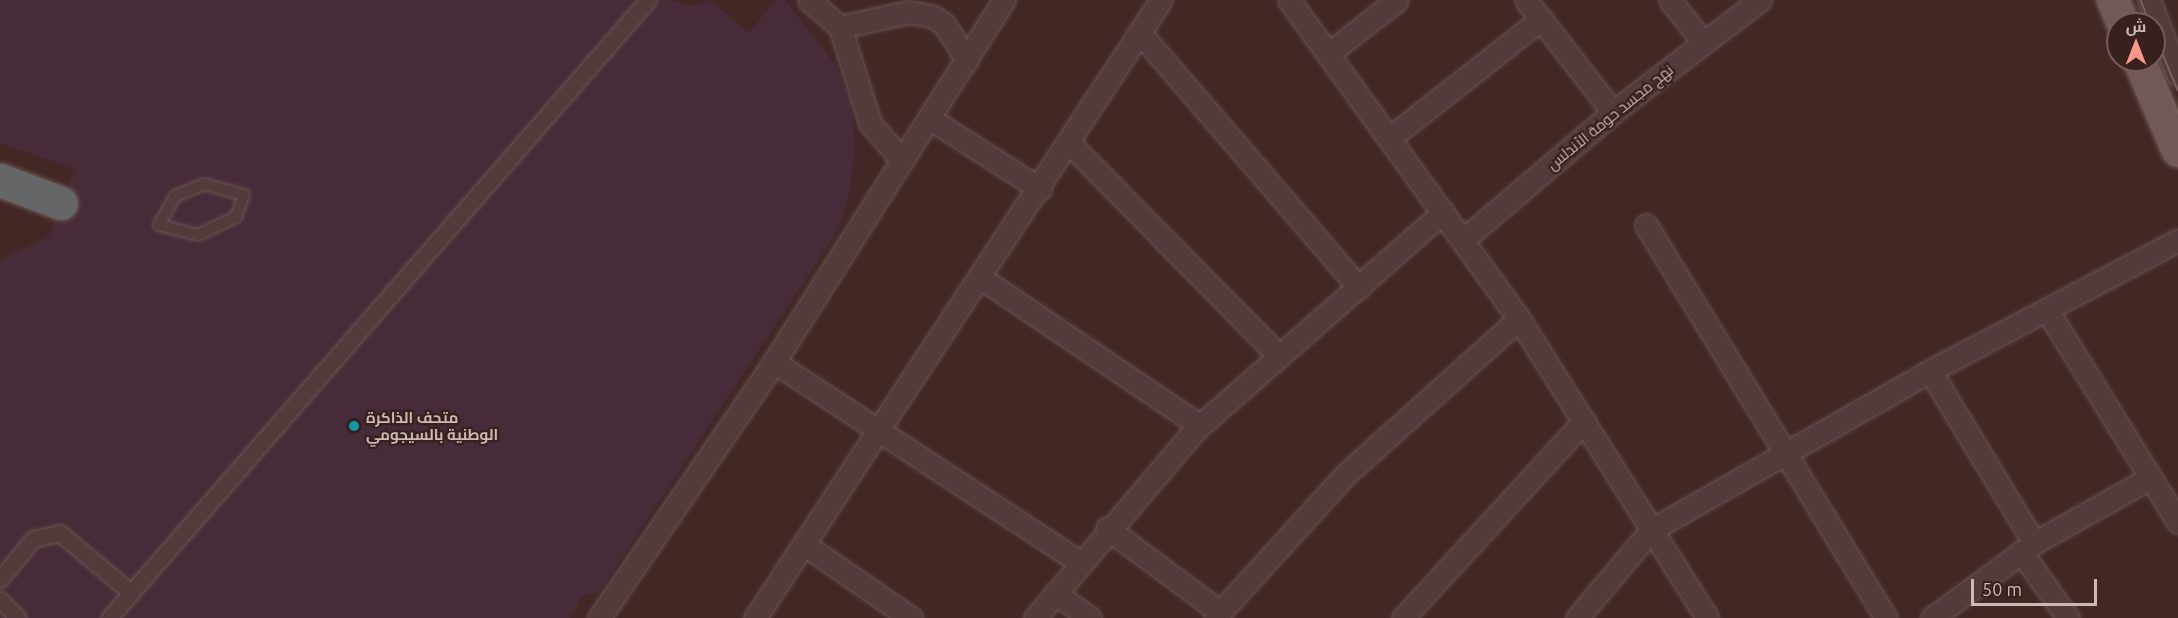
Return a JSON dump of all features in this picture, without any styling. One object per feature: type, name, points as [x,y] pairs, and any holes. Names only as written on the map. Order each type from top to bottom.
[{"type":"highway","points":[[7,186],[61,203]]},
{"type":"main road","points":[[2144,72],[2178,151]]},
{"type":"street","points":[[109,618],[648,0]]},
{"type":"street","points":[[809,0],[840,27],[870,123],[900,158]]},
{"type":"street","points":[[599,618],[774,362],[900,158],[929,118],[1005,0]]},
{"type":"street","points":[[755,618],[1070,144],[1161,0]]},
{"type":"street","points":[[1289,0],[1391,137],[1519,319],[1707,618]]},
{"type":"street","points":[[1329,53],[1397,0]]},
{"type":"street","points":[[1526,0],[1613,112]]},
{"type":"street","points":[[1670,0],[1703,42]]},
{"type":"street","name":"نهج مجسد حومة الأندلس","points":[[1464,239],[1613,112],[1760,0]]},
{"type":"street","points":[[2149,0],[2178,75]]},
{"type":"street","points":[[840,27],[909,12],[932,16],[944,24],[967,60]]},
{"type":"street","points":[[1391,137],[1541,19]]},
{"type":"street","points":[[1140,33],[1359,288]]},
{"type":"street","points":[[929,118],[1040,189]]},
{"type":"street","points":[[1070,144],[1279,356]]},
{"type":"street","points":[[1035,618],[1078,561],[1199,425],[1359,288],[1443,212]]},
{"type":"street","points":[[1646,225],[1886,618]]},
{"type":"street","points":[[1577,618],[1651,530],[1784,452],[1930,371],[2178,240]]},
{"type":"street","points":[[981,278],[1199,425]]},
{"type":"street","points":[[2047,310],[2178,522]]},
{"type":"street","points":[[1107,528],[1217,615],[1346,474],[1519,319]]},
{"type":"street","points":[[774,362],[880,429],[1078,561]]},
{"type":"street","points":[[1930,371],[2068,618]]},
{"type":"street","points":[[1403,618],[1584,421]]},
{"type":"street","points":[[1932,618],[2028,548],[2150,478]]},
{"type":"street","points":[[0,579],[33,539],[60,533],[131,593]]},
{"type":"street","points":[[805,545],[910,618]]},
{"type":"street","points":[[1055,593],[1090,618]]},
{"type":"street","points":[[0,600],[18,618]]},
{"type":"lane","points":[[223,185],[244,195],[236,217],[220,229],[198,235],[175,232],[159,225],[163,211],[175,196],[193,186],[223,185]]},
{"type":"shaded area","name":"متحف الذاكرة الوطنية بالسيجومي","points":[[0,0],[667,0],[691,6],[711,0],[748,33],[777,0],[785,0],[836,65],[851,103],[855,146],[849,195],[839,229],[599,592],[583,595],[570,618],[0,618],[0,260],[49,236],[74,169],[0,143]]},
{"type":"tram line","points":[[2141,0],[2146,12]]},
{"type":"tram line","points":[[2166,62],[2178,90]]},
{"type":"tram line","points":[[2164,81],[2178,112]]},
{"type":"place","name":"متحف الذاكرة الوطنية بالسيجومي","points":[[354,426]]}]
